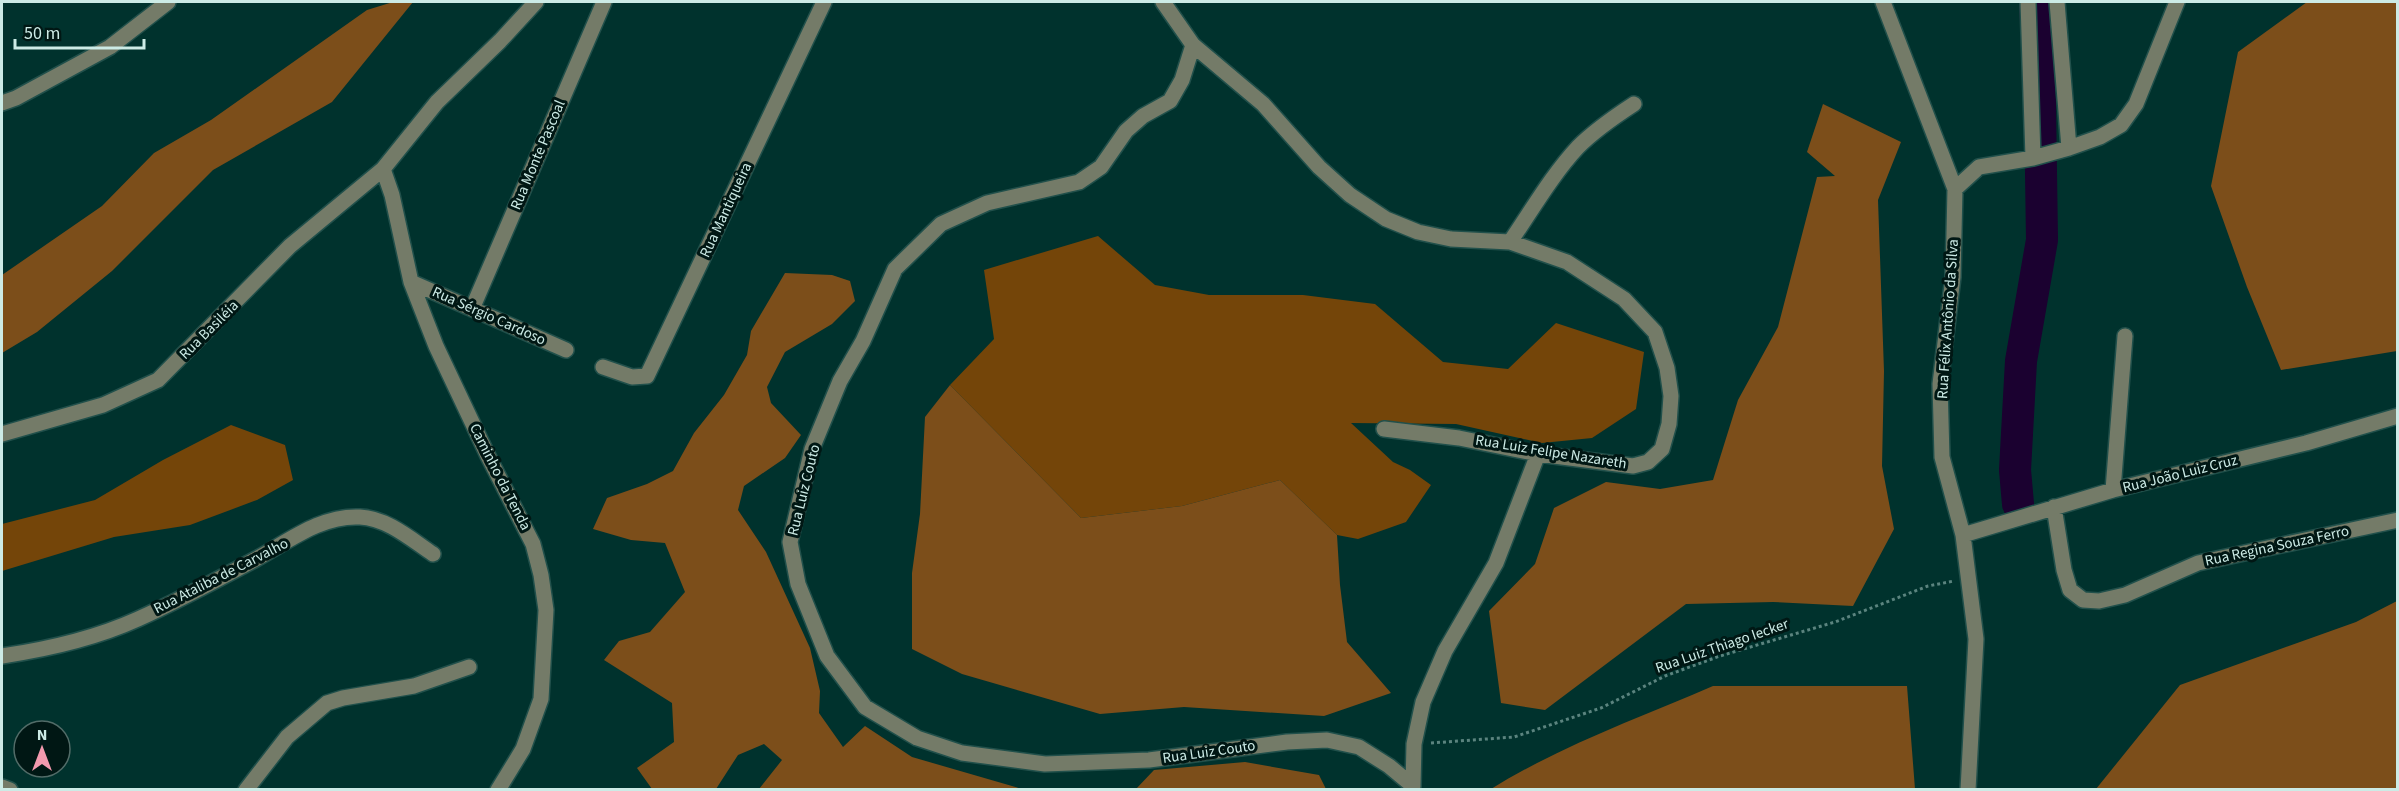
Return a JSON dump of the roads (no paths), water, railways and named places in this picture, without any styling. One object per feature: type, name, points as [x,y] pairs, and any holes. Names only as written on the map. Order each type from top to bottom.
[{"type":"street","points":[[2,103],[16,98],[110,48],[168,2]]},
{"type":"street","name":"Rua Basiléia","points":[[2,434],[103,405],[158,380],[290,246],[383,169],[437,102],[500,41],[536,2]]},
{"type":"street","name":"Rua Monte Pascoal","points":[[472,309],[604,2]]},
{"type":"street","name":"Rua Mantiqueira","points":[[603,367],[632,377],[647,376],[824,2]]},
{"type":"street","name":"Rua Luiz Felipe Nazareth","points":[[1162,2],[1193,45],[1263,104],[1319,167],[1350,195],[1386,219],[1418,232],[1451,239],[1510,243],[1567,262],[1624,299],[1654,332],[1667,368],[1671,396],[1669,424],[1662,449],[1648,462],[1633,466],[1538,453],[1460,438],[1384,429]]},
{"type":"street","name":"Rua Félix Antônio da Silva","points":[[1883,2],[1955,189],[1953,277],[1940,384],[1942,457],[1963,535],[1976,639],[1968,789]]},
{"type":"street","points":[[2028,2],[2033,158]]},
{"type":"street","points":[[2057,2],[2068,148]]},
{"type":"street","points":[[1955,189],[1979,167],[2033,158],[2068,148],[2100,137],[2121,124],[2136,104],[2177,2]]},
{"type":"street","name":"Rua Luiz Couto","points":[[1193,45],[1182,80],[1170,101],[1143,116],[1126,131],[1101,167],[1079,182],[987,203],[941,224],[895,269],[863,341],[840,381],[812,449],[790,542],[798,584],[827,656],[864,707],[917,738],[962,753],[1045,764],[1149,760],[1287,742],[1327,740],[1359,747],[1389,766],[1412,788]]},
{"type":"street","points":[[1510,243],[1559,170],[1580,146],[1606,122],[1634,104]]},
{"type":"street","name":"Caminho da Tenda","points":[[383,169],[392,195],[411,282],[436,346],[533,544],[541,575],[546,610],[541,699],[523,749],[498,789]]},
{"type":"street","name":"Rua Sérgio Cardoso","points":[[411,282],[566,350]]},
{"type":"street","points":[[2113,490],[2125,336]]},
{"type":"street","name":"Rua João Luiz Cruz","points":[[1963,535],[2113,490],[2306,444],[2397,416]]},
{"type":"street","points":[[1412,788],[1414,744],[1423,702],[1445,651],[1496,563],[1538,453]]},
{"type":"street","name":"Rua Regina Souza Ferro","points":[[2054,507],[2064,570],[2070,590],[2083,600],[2098,601],[2125,595],[2198,563],[2397,520]]},
{"type":"street","name":"Rua Ataliba de Carvalho","points":[[2,656],[93,638],[189,594],[295,538],[313,526],[337,518],[362,517],[391,526],[433,554]]},
{"type":"street","points":[[246,789],[287,737],[327,703],[343,698],[414,686],[469,667]]},
{"type":"street","points":[[2,787],[10,789]]},
{"type":"waterway","points":[[2018,504],[2015,470],[2021,361],[2042,240],[2040,104],[2035,2]]}]
